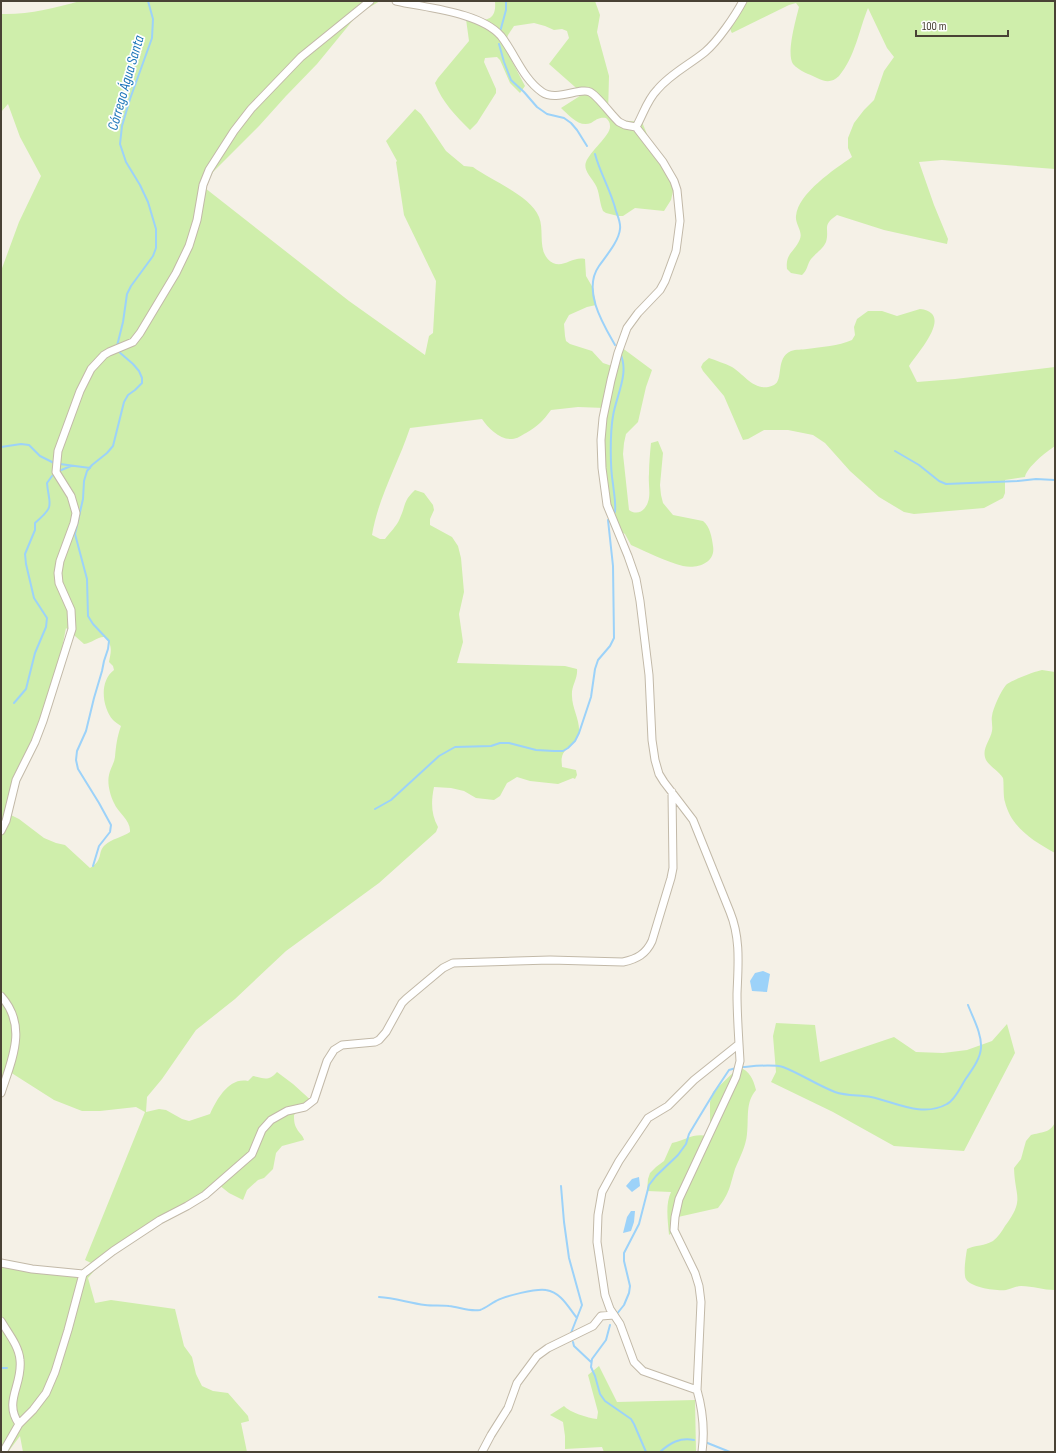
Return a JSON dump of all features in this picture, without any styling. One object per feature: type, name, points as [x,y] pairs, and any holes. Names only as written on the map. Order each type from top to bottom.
[{"type":"street","points":[[1,831],[6,821],[16,780],[43,721],[72,629],[71,610],[59,583],[58,573],[60,561],[74,523],[76,513],[71,496],[57,475],[56,467],[58,451],[62,438],[84,382],[91,369],[104,355],[133,342],[140,333],[176,273],[189,246],[197,220],[201,189],[209,170],[243,118],[300,57],[370,1]]},
{"type":"street","points":[[396,1],[455,13],[490,26],[502,37],[520,66],[535,86],[544,94],[556,95],[583,91],[590,92],[619,122],[636,127],[666,167],[677,190],[680,221],[676,251],[665,281],[660,290],[638,313],[628,328],[618,353],[603,418],[601,440],[602,468],[607,505],[636,579],[649,681],[653,752],[659,774],[693,820],[733,919],[738,952],[737,1008],[740,1061],[736,1077],[679,1200],[675,1217],[676,1234],[693,1268],[700,1294],[701,1325],[697,1390],[703,1414],[704,1429],[702,1452]]},
{"type":"street","points":[[636,127],[651,97],[657,89],[670,77],[699,57],[713,45],[743,1]]},
{"type":"street","points":[[3,1452],[19,1424],[42,1398],[55,1372],[68,1330],[82,1274],[113,1251],[160,1220],[205,1195],[252,1154],[262,1130],[271,1120],[287,1111],[305,1107],[314,1100],[327,1061],[334,1050],[342,1045],[375,1042],[379,1040],[386,1032],[402,1003],[443,968],[453,963],[550,960],[623,962],[642,955],[652,941],[673,868],[672,792]]},
{"type":"street","points":[[1,996],[10,1008],[14,1020],[16,1036],[14,1052],[1,1093]]},
{"type":"street","points":[[697,1390],[643,1371],[638,1367],[631,1356],[620,1324],[610,1309],[605,1295],[597,1242],[597,1230],[602,1192],[619,1161],[648,1118],[668,1106],[694,1080],[739,1044]]},
{"type":"street","points":[[1,1263],[32,1269],[82,1274]]},
{"type":"street","points":[[482,1452],[508,1408],[517,1383],[539,1354],[593,1326],[601,1316],[614,1315]]},
{"type":"street","points":[[1,1321],[20,1357],[19,1377],[12,1404],[13,1413],[19,1424]]},
{"type":"green space","points":[[80,1],[380,1],[358,14],[317,64],[259,126],[213,172],[205,188],[349,301],[425,355],[429,336],[433,333],[436,281],[404,215],[397,161],[386,141],[415,109],[421,114],[446,151],[464,166],[473,167],[510,189],[528,202],[539,217],[544,254],[548,259],[553,263],[561,264],[576,259],[585,259],[586,276],[593,288],[596,305],[587,307],[569,315],[564,324],[566,341],[570,344],[592,351],[603,363],[615,367],[621,347],[652,370],[646,387],[638,422],[626,434],[624,443],[623,454],[629,510],[635,513],[640,512],[645,508],[648,502],[651,443],[658,441],[663,453],[660,485],[663,503],[673,515],[703,521],[709,529],[713,546],[712,557],[709,561],[694,567],[688,567],[631,545],[625,534],[617,530],[603,484],[605,408],[578,407],[551,410],[537,426],[514,439],[503,438],[491,430],[482,419],[410,428],[383,494],[372,535],[380,539],[385,539],[399,521],[407,500],[411,494],[415,490],[424,493],[433,505],[434,510],[430,519],[430,525],[452,537],[458,546],[461,558],[464,592],[459,614],[463,642],[457,663],[565,666],[577,669],[572,689],[572,696],[579,732],[576,739],[563,754],[562,767],[576,770],[577,775],[575,779],[573,778],[558,784],[530,781],[517,777],[507,783],[500,796],[494,800],[476,798],[464,791],[451,788],[434,787],[432,808],[438,827],[436,832],[379,883],[286,951],[235,999],[196,1030],[162,1079],[147,1097],[146,1112],[159,1109],[166,1110],[182,1119],[189,1121],[210,1114],[224,1090],[235,1082],[248,1081],[253,1076],[268,1078],[277,1072],[314,1103],[298,1111],[294,1115],[295,1125],[304,1140],[282,1146],[276,1153],[273,1169],[264,1178],[258,1180],[247,1190],[243,1200],[229,1193],[219,1185],[171,1219],[159,1225],[99,1265],[88,1278],[95,1303],[111,1300],[175,1309],[184,1346],[192,1357],[196,1374],[202,1386],[213,1391],[228,1393],[248,1416],[249,1421],[241,1423],[247,1452],[23,1452],[20,1436],[8,1452],[1,1452],[1,1264],[80,1271],[91,1263],[85,1260],[145,1112],[136,1107],[100,1111],[82,1111],[54,1100],[10,1072],[1,1096],[1,271],[19,222],[41,176],[20,137],[8,104],[1,112],[1,14],[31,12]],"holes":[[[66,628],[84,644],[105,637],[110,646],[111,652],[109,662],[113,666],[114,670],[106,681],[104,694],[106,708],[109,715],[121,726],[114,760],[108,778],[110,793],[114,803],[130,828],[130,832],[110,841],[105,845],[101,850],[99,859],[90,868],[65,845],[44,838],[19,819],[9,814],[20,769],[46,709],[57,673]]]},
{"type":"green space","points":[[495,1],[595,1],[600,15],[597,32],[609,76],[608,114],[617,120],[642,122],[653,149],[674,187],[671,200],[664,211],[635,208],[623,216],[618,216],[603,211],[597,187],[586,171],[585,165],[588,158],[607,134],[610,126],[609,122],[606,118],[601,118],[591,123],[582,124],[574,120],[561,108],[583,94],[549,64],[569,38],[567,31],[562,29],[554,30],[534,23],[514,26],[508,35],[504,46],[525,86],[520,93],[510,83],[500,60],[497,57],[485,58],[484,62],[496,89],[496,93],[477,123],[470,130],[450,108],[441,96],[435,83],[469,41],[466,19],[483,20],[491,17],[494,14]]},
{"type":"green space","points":[[743,1],[1055,1],[1055,169],[942,160],[919,162],[948,239],[947,244],[884,230],[837,215],[829,222],[825,244],[811,259],[804,273],[802,275],[791,273],[787,269],[787,259],[801,236],[796,219],[798,207],[810,190],[818,182],[852,157],[848,148],[848,138],[854,123],[874,100],[884,71],[894,57],[887,48],[868,8],[853,52],[844,69],[834,80],[826,81],[820,79],[798,69],[793,64],[791,59],[792,36],[799,7],[796,3],[732,33],[730,26]]},
{"type":"green space","points":[[920,309],[930,312],[934,318],[934,325],[931,334],[909,366],[917,382],[1055,367],[1055,446],[1033,464],[1026,473],[1025,477],[1005,480],[1005,493],[1003,498],[984,508],[914,514],[904,512],[879,497],[850,471],[825,443],[813,435],[788,430],[764,430],[748,439],[743,440],[724,396],[701,367],[709,358],[732,367],[756,385],[768,387],[774,385],[779,379],[781,364],[786,354],[793,350],[830,346],[852,340],[855,335],[854,327],[857,319],[868,311],[882,311],[897,316]]},
{"type":"green space","points":[[1042,670],[1055,672],[1055,853],[1031,838],[1012,819],[1004,800],[1003,778],[986,760],[985,756],[985,749],[992,731],[993,713],[1004,688],[1012,681]]},
{"type":"green space","points":[[776,1023],[815,1025],[820,1062],[894,1037],[916,1052],[943,1053],[967,1050],[992,1041],[1007,1024],[1015,1053],[964,1151],[894,1146],[833,1112],[771,1082],[776,1072],[773,1036]]},
{"type":"green space","points":[[739,1067],[746,1071],[750,1076],[754,1082],[756,1090],[750,1100],[745,1143],[731,1184],[718,1208],[678,1217],[674,1231],[669,1235],[667,1207],[671,1192],[647,1191],[650,1173],[664,1161],[672,1143],[698,1135],[707,1136],[710,1126],[710,1102],[713,1092]]},
{"type":"green space","points":[[1055,1122],[1055,1290],[1017,1286],[1006,1290],[997,1290],[973,1285],[965,1277],[967,1249],[990,1243],[1001,1232],[1015,1210],[1017,1204],[1014,1168],[1021,1159],[1026,1141],[1031,1135],[1048,1130]]},
{"type":"green space","points":[[599,1366],[617,1402],[695,1400],[696,1452],[604,1452],[602,1447],[565,1449],[563,1422],[550,1415],[564,1406],[579,1414],[597,1419],[598,1412],[588,1375]]},
{"type":"water","points":[[763,971],[770,974],[767,992],[752,991],[750,981],[755,973]]},
{"type":"water","points":[[639,1177],[640,1186],[632,1192],[626,1186],[632,1179]]},
{"type":"water","points":[[631,1211],[635,1211],[631,1231],[623,1233],[627,1217]]},
{"type":"waterway","name":"Córrego Água Santa","points":[[117,346],[123,322],[127,294],[131,286],[153,256],[156,248],[156,229],[148,202],[126,162],[120,144],[122,126],[130,99],[152,38],[153,19],[148,1]]},
{"type":"waterway","points":[[500,32],[506,10],[506,1]]},
{"type":"waterway","points":[[499,44],[511,80],[537,107],[547,114],[564,118],[571,123],[587,146]]},
{"type":"waterway","points":[[595,154],[620,224],[619,234],[612,248],[594,275],[593,286],[593,296],[596,307],[615,345]]},
{"type":"waterway","points":[[93,866],[99,846],[110,832],[111,825],[78,769],[76,760],[77,751],[86,731],[109,641],[93,624],[88,616],[87,579],[75,534],[83,499],[84,481],[87,471],[113,446],[124,402],[128,395],[142,383],[142,378],[139,371],[118,351]]},
{"type":"waterway","points":[[615,512],[611,469],[611,441],[613,416],[624,368],[620,353]]},
{"type":"waterway","points":[[1,447],[21,444],[29,445],[40,456],[54,463]]},
{"type":"waterway","points":[[895,451],[919,465],[939,481],[946,484],[1036,479],[1055,480]]},
{"type":"waterway","points":[[60,464],[90,468]]},
{"type":"waterway","points":[[59,471],[71,466]]},
{"type":"waterway","points":[[14,703],[26,689],[35,653],[46,627],[47,618],[34,598],[25,554],[35,530],[35,523],[49,508],[50,501],[47,483],[52,476]]},
{"type":"waterway","points":[[375,809],[391,800],[439,756],[455,747],[491,746],[500,743],[509,743],[536,750],[563,751],[575,741],[591,697],[595,669],[598,660],[610,646],[614,638],[613,566],[608,520]]},
{"type":"waterway","points":[[743,1067],[769,1065],[779,1066],[839,1093],[871,1097],[909,1108],[928,1110],[938,1108],[947,1104],[955,1097],[979,1057],[981,1048],[980,1037],[968,1005]]},
{"type":"waterway","points":[[616,1315],[624,1305],[630,1286],[624,1261],[624,1253],[639,1224],[649,1185],[656,1176],[678,1155],[686,1144],[689,1134],[715,1091],[729,1070],[736,1068]]},
{"type":"waterway","points":[[561,1186],[569,1258],[582,1305],[571,1333]]},
{"type":"waterway","points":[[379,1297],[425,1305],[480,1310],[500,1299],[513,1295],[529,1291],[546,1290],[560,1297],[577,1318]]},
{"type":"waterway","points":[[610,1325],[606,1340],[592,1359],[591,1367],[600,1394],[605,1401],[631,1419],[646,1452]]},
{"type":"waterway","points":[[573,1342],[574,1346],[591,1362]]},
{"type":"waterway","points":[[1,1368],[7,1368]]},
{"type":"waterway","points":[[660,1452],[680,1440],[694,1440]]},
{"type":"waterway","points":[[705,1442],[730,1452]]}]
